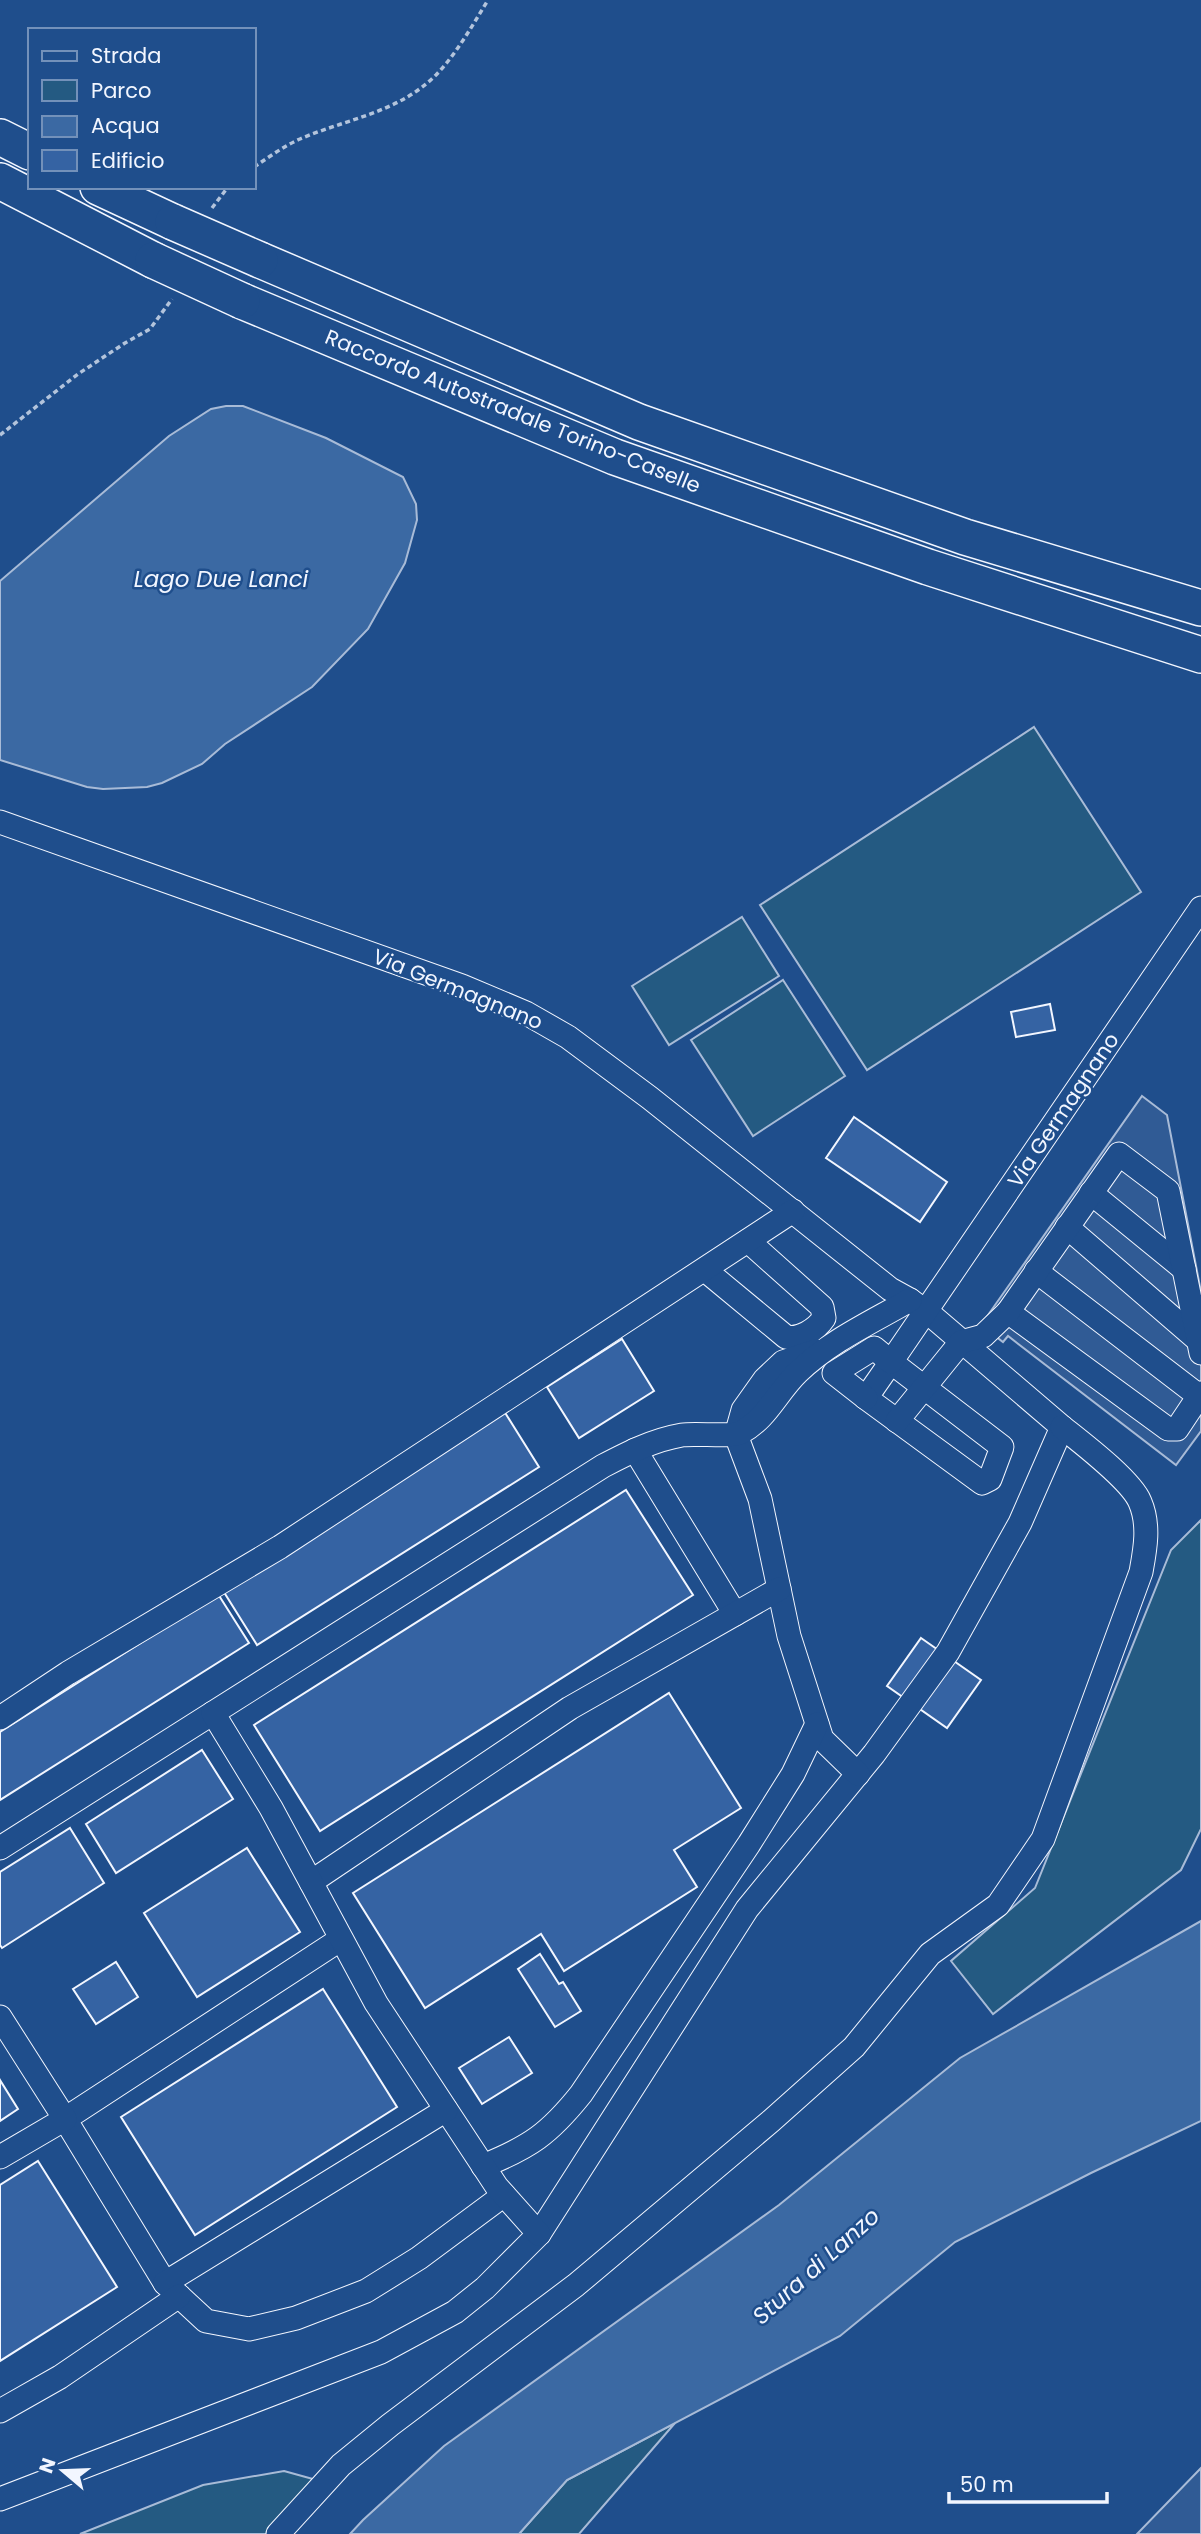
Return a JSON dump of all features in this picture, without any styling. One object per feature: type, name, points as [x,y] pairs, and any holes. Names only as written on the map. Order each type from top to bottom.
[{"type":"highway","points":[[0,137],[28,151]]},
{"type":"highway","name":"Raccordo Autostradale Torino-Caselle","points":[[0,181],[153,260],[242,300],[615,457],[928,567],[1201,655]]},
{"type":"highway","name":"Raccordo Autostradale Torino-Caselle","points":[[102,189],[260,260],[639,422],[965,537],[1201,608]]},
{"type":"street","name":"Via Germagnano","points":[[0,822],[449,981],[526,1013],[568,1037],[650,1098],[890,1289],[918,1305],[1115,1471],[1140,1502],[1147,1538],[1141,1572],[1043,1839],[998,1905],[930,1954],[854,2047],[782,2112],[576,2285],[341,2465],[278,2534]]},
{"type":"street","name":"Via Germagnano","points":[[918,1305],[1201,908]]},
{"type":"street","points":[[897,1421],[961,1342],[983,1336],[1008,1312],[1119,1154],[1168,1191],[1200,1346]]},
{"type":"street","points":[[1091,1193],[1184,1269]]},
{"type":"street","points":[[0,1718],[68,1673],[280,1547],[793,1211]]},
{"type":"street","points":[[1067,1227],[1200,1346]]},
{"type":"street","points":[[705,1270],[786,1337],[797,1338],[820,1324],[824,1318],[822,1307],[748,1241]]},
{"type":"street","points":[[1008,1312],[1168,1429],[1177,1429],[1200,1395],[1036,1271]]},
{"type":"street","points":[[858,1774],[822,1740],[792,1646],[760,1499],[736,1435],[743,1410],[765,1379],[783,1362],[829,1346],[918,1305]]},
{"type":"street","points":[[866,1398],[891,1362],[918,1305]]},
{"type":"street","points":[[874,1348],[923,1387],[1002,1447],[990,1479],[982,1483],[834,1373],[874,1348]]},
{"type":"street","points":[[0,2499],[380,2351],[455,2312],[485,2288],[539,2234],[747,1909],[858,1774],[948,1652],[1020,1523],[1062,1427]]},
{"type":"street","points":[[0,1848],[603,1466],[635,1450],[681,1435],[736,1435]]},
{"type":"street","points":[[635,1450],[735,1614]]},
{"type":"street","points":[[311,1882],[570,1708],[779,1589]]},
{"type":"street","points":[[214,1713],[271,1808],[376,2003],[483,2166],[504,2195],[539,2234]]},
{"type":"street","points":[[483,2166],[522,2150],[558,2123],[581,2094],[749,1844],[793,1774],[817,1724]]},
{"type":"street","points":[[0,2157],[65,2119],[341,1939]]},
{"type":"street","points":[[0,2017],[172,2290],[205,2321],[249,2329],[296,2318],[366,2291],[419,2258],[504,2195]]},
{"type":"street","points":[[0,2411],[60,2377],[172,2290],[446,2110]]},
{"type":"path","points":[[256,166],[299,140],[371,116],[403,99],[442,68],[457,50],[488,0]]},
{"type":"path","points":[[214,203],[226,189]]},
{"type":"path","points":[[0,435],[78,374],[150,329],[173,297]]},
{"type":"green space","points":[[1034,727],[1141,892],[867,1070],[760,905]]},
{"type":"green space","points":[[742,917],[779,976],[669,1045],[632,986]]},
{"type":"green space","points":[[783,980],[845,1076],[753,1136],[691,1040]]},
{"type":"green space","points":[[1201,1520],[1201,1829],[1181,1870],[993,2014],[951,1961],[1035,1888],[1171,1550]]},
{"type":"green space","points":[[675,2423],[579,2534],[519,2534],[567,2480]]},
{"type":"green space","points":[[284,2471],[331,2484],[286,2534],[80,2534],[203,2485]]},
{"type":"shaded area","points":[[1142,1096],[1167,1115],[1201,1292],[1201,1431],[1176,1465],[1008,1336],[1003,1342],[981,1325]]},
{"type":"shaded area","points":[[1201,2468],[1201,2534],[1137,2534]]},
{"type":"water","name":"Lago Due Lanci","points":[[243,406],[326,438],[403,477],[416,504],[417,520],[405,563],[368,629],[312,687],[225,744],[202,764],[162,783],[147,787],[87,787],[0,760],[0,581],[169,436],[211,409]]},
{"type":"water","name":"Stura di Lanzo","points":[[1201,1921],[1201,2121],[955,2242],[840,2336],[567,2480],[519,2534],[350,2534],[444,2446],[779,2205],[960,2058]]},
{"type":"building","points":[[1050,1004],[1055,1030],[1016,1037],[1011,1012]]},
{"type":"building","points":[[854,1117],[947,1182],[920,1222],[826,1158]]},
{"type":"building","points":[[622,1339],[654,1391],[579,1438],[547,1387]]},
{"type":"building","points":[[504,1411],[539,1467],[257,1645],[222,1589]]},
{"type":"building","points":[[626,1490],[693,1595],[320,1831],[254,1725]]},
{"type":"building","points":[[218,1594],[249,1643],[0,1800],[0,1732]]},
{"type":"building","points":[[921,1638],[981,1680],[947,1728],[887,1686]]},
{"type":"building","points":[[669,1693],[741,1808],[674,1850],[697,1887],[564,1971],[541,1934],[425,2008],[353,1893]]},
{"type":"building","points":[[202,1750],[233,1799],[116,1873],[86,1824]]},
{"type":"building","points":[[70,1828],[104,1883],[2,1948],[0,1872]]},
{"type":"building","points":[[247,1848],[300,1932],[197,1997],[144,1913]]},
{"type":"building","points":[[540,1954],[559,1984],[563,1982],[581,2011],[555,2027],[518,1969]]},
{"type":"building","points":[[116,1962],[138,1997],[96,2024],[73,1989]]},
{"type":"building","points":[[323,1989],[397,2107],[195,2235],[121,2117]]},
{"type":"building","points":[[509,2037],[532,2073],[482,2104],[459,2068]]},
{"type":"building","points":[[0,2080],[18,2109],[0,2121]]},
{"type":"building","points":[[38,2161],[117,2287],[0,2361],[0,2185]]}]
